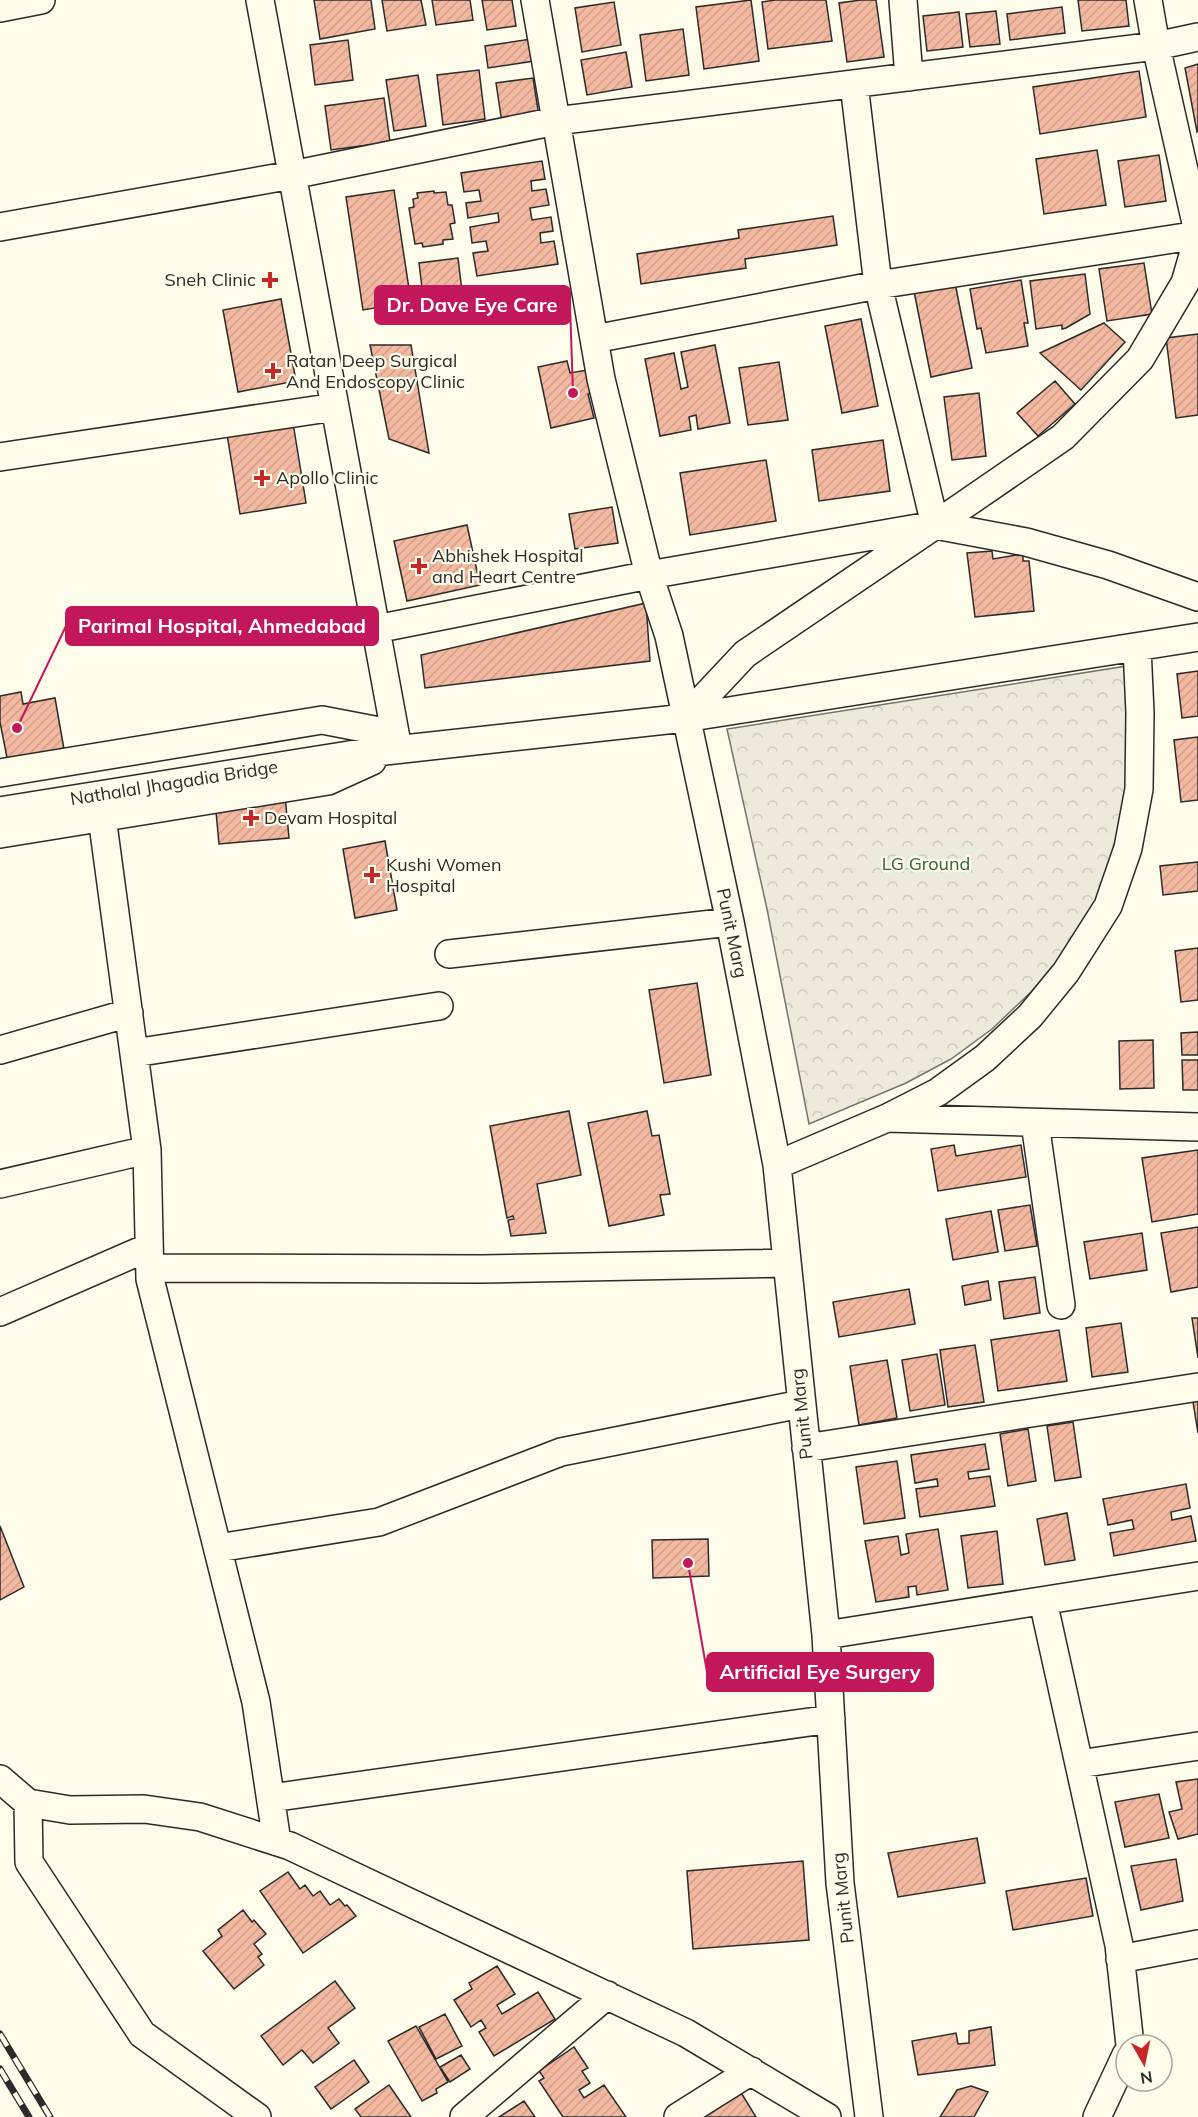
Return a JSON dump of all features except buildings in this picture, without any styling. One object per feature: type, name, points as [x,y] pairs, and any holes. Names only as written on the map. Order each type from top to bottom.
[{"type":"street","points":[[0,8],[41,0]]},
{"type":"street","points":[[260,0],[396,741]]},
{"type":"street","name":"Punit Marg","points":[[535,0],[602,379],[649,574],[669,636],[730,922],[777,1165],[826,1635],[840,1883],[869,2117]]},
{"type":"street","points":[[903,0],[909,77]]},
{"type":"street","points":[[685,718],[745,654],[1063,437],[1140,359],[1185,283],[1198,235],[1189,154],[1156,46],[1148,0]]},
{"type":"street","points":[[0,227],[292,176],[556,121],[1156,46],[1198,37]]},
{"type":"street","points":[[854,84],[878,285],[935,525]]},
{"type":"street","points":[[594,339],[878,285],[1198,235]]},
{"type":"street","points":[[0,457],[335,407]]},
{"type":"street","points":[[376,629],[649,574],[935,525],[1026,542],[1108,565],[1198,597]]},
{"type":"street","points":[[347,747],[685,718],[1198,637]]},
{"type":"street","points":[[777,1165],[887,1118],[938,1092],[985,1058],[1030,1016],[1066,972],[1108,906],[1128,848],[1139,789],[1140,713],[1137,647]]},
{"type":"street","points":[[0,773],[322,720],[396,741]]},
{"type":"street","points":[[0,834],[328,781],[396,741]]},
{"type":"street","name":"Nathalal Jhagadia Bridge","points":[[0,795],[347,747]]},
{"type":"street","name":"Nathalal Jhagadia Bridge","points":[[0,811],[347,747]]},
{"type":"street","points":[[102,817],[147,1150],[150,1279],[256,1702],[277,1842]]},
{"type":"street","points":[[449,954],[730,922]]},
{"type":"street","points":[[134,1053],[439,1006]]},
{"type":"street","points":[[0,1050],[129,1013]]},
{"type":"street","points":[[887,1118],[1198,1127]]},
{"type":"street","points":[[1035,1123],[1060,1305]]},
{"type":"street","points":[[0,1184],[147,1150]]},
{"type":"street","points":[[0,1312],[149,1258],[482,1269],[787,1263]]},
{"type":"street","points":[[806,1448],[1198,1387]]},
{"type":"street","points":[[218,1548],[379,1522],[561,1452],[801,1404]]},
{"type":"street","points":[[826,1635],[1198,1576]]},
{"type":"street","points":[[1043,1601],[1120,1959],[1129,2033]]},
{"type":"street","points":[[271,1798],[831,1719]]},
{"type":"street","points":[[1079,1764],[1198,1746]]},
{"type":"street","points":[[0,1779],[28,1803],[70,1810],[144,1809],[200,1817],[290,1846],[686,2033],[827,2117]]},
{"type":"street","points":[[28,1803],[29,1862],[142,2034],[257,2117]]},
{"type":"street","points":[[1120,1959],[1198,1944]]},
{"type":"street","points":[[464,2117],[607,1995]]},
{"type":"street","points":[[678,2117],[751,2072]]},
{"type":"street","points":[[1097,2117],[1114,2081]]},
{"type":"green space","name":"LG Ground","points":[[1127,666],[1129,792],[1118,844],[1101,894],[1064,953],[1031,992],[992,1029],[951,1059],[906,1083],[809,1124],[767,909],[727,729]]},
{"type":"railway","points":[[0,2034],[50,2117]]},
{"type":"railway","points":[[0,2069],[29,2117]]},
{"type":"place","name":"Sneh Clinic","points":[[270,280]]},
{"type":"place","name":"Ratan Deep Surgical And Endoscopy Clinic","points":[[273,371]]},
{"type":"place","name":"Dr. Dave Eye Care","points":[[573,393]]},
{"type":"place","name":"Apollo Clinic","points":[[262,478]]},
{"type":"place","name":"Abhishek Hospital and Heart Centre","points":[[419,566]]},
{"type":"place","name":"Parimal Hospital, Ahmedabad","points":[[17,728]]},
{"type":"place","name":"Devam Hospital","points":[[251,818]]},
{"type":"place","name":"Kushi Women Hospital","points":[[372,875]]},
{"type":"place","name":"Artificial Eye Surgery","points":[[688,1563]]}]
